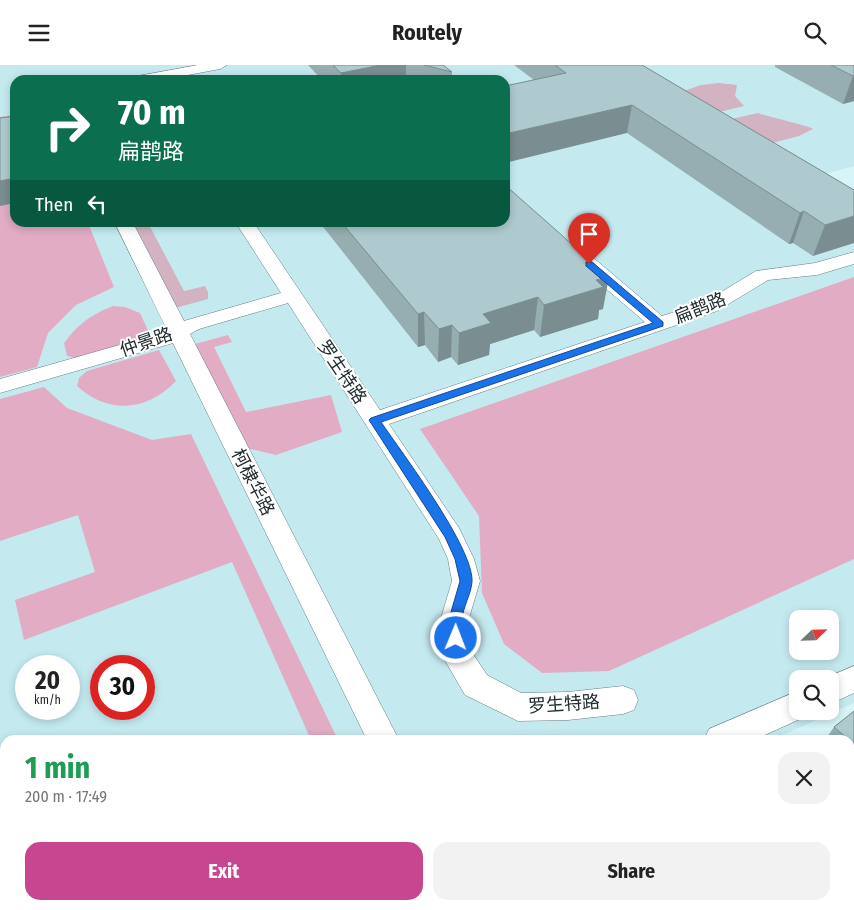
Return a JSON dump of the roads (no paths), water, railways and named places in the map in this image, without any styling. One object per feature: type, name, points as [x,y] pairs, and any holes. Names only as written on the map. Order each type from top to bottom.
[{"type":"street","points":[[165,75],[220,65]]},
{"type":"street","name":"柯棣华路","points":[[126,227],[380,735]]},
{"type":"street","name":"罗生特路","points":[[247,227],[450,535],[461,559],[466,581],[455,619],[458,657],[476,685],[518,707],[568,706],[623,700]]},
{"type":"street","points":[[571,249],[659,324]]},
{"type":"street","name":"扁鹊路","points":[[375,420],[710,307],[763,275],[817,269],[854,258]]},
{"type":"street","name":"仲景路","points":[[0,386],[166,339],[192,325],[292,296]]},
{"type":"street","points":[[839,686],[854,679]]},
{"type":"street","points":[[731,735],[789,709]]}]
